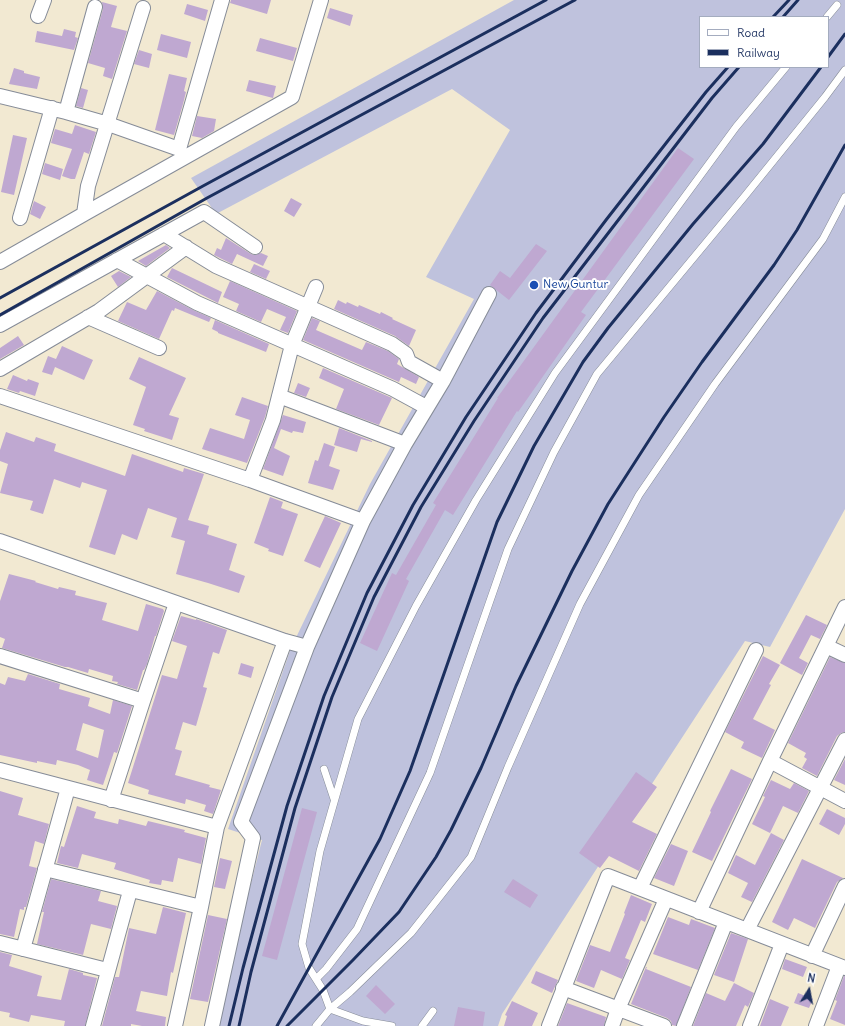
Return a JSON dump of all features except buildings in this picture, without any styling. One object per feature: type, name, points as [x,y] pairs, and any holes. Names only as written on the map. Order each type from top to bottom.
[{"type":"street","points":[[38,16],[44,0]]},
{"type":"street","points":[[0,96],[52,108],[108,124],[179,149],[222,0]]},
{"type":"street","points":[[0,262],[292,97],[322,0]]},
{"type":"street","points":[[66,112],[94,7]]},
{"type":"street","points":[[84,214],[88,186],[143,8]]},
{"type":"street","points":[[20,218],[52,108]]},
{"type":"street","points":[[0,325],[204,212],[255,247]]},
{"type":"street","points":[[164,234],[216,266],[392,344],[406,354],[409,362],[443,381]]},
{"type":"street","points":[[0,369],[99,311],[186,247]]},
{"type":"street","points":[[117,260],[197,303],[393,389],[426,407]]},
{"type":"street","points":[[250,480],[273,420],[292,345],[316,287]]},
{"type":"street","points":[[212,1026],[253,838],[241,822],[307,646],[363,521],[426,407],[443,381],[489,294]]},
{"type":"street","points":[[88,317],[159,348]]},
{"type":"street","points":[[0,396],[250,480],[363,521]]},
{"type":"street","points":[[280,396],[405,444]]},
{"type":"street","points":[[0,541],[285,641],[307,646]]},
{"type":"street","points":[[111,800],[142,701],[176,603]]},
{"type":"street","points":[[699,912],[845,607]]},
{"type":"street","points":[[175,1026],[217,827],[285,641]]},
{"type":"street","points":[[826,646],[845,655]]},
{"type":"street","points":[[640,888],[756,650]]},
{"type":"street","points":[[0,656],[142,701]]},
{"type":"street","points":[[747,930],[845,740]]},
{"type":"street","points":[[770,761],[845,801]]},
{"type":"street","points":[[0,770],[217,827]]},
{"type":"street","points":[[23,949],[68,788]]},
{"type":"street","points":[[45,869],[130,891],[201,907]]},
{"type":"street","points":[[549,1026],[608,876],[842,967],[816,1026]]},
{"type":"street","points":[[812,956],[845,886]]},
{"type":"street","points":[[93,1026],[107,970],[130,891]]},
{"type":"street","points":[[612,1026],[666,899]]},
{"type":"street","points":[[684,1026],[726,922]]},
{"type":"street","points":[[0,943],[107,970]]},
{"type":"street","points":[[750,1026],[782,944]]},
{"type":"street","points":[[563,988],[664,1026]]},
{"type":"lane","points":[[828,16],[837,4]]},
{"type":"lane","points":[[330,1009],[323,990],[309,968],[302,944],[320,851],[358,719],[416,606],[476,500],[555,373],[736,127],[785,68]]},
{"type":"lane","points":[[316,979],[326,969],[357,928],[430,773],[508,548],[554,452],[597,374],[744,197],[845,70]]},
{"type":"lane","points":[[316,1026],[330,1009],[350,992],[411,933],[471,857],[508,767],[580,604],[639,495],[716,384],[823,239],[845,197]]},
{"type":"lane","points":[[324,768],[334,799]]},
{"type":"lane","points":[[330,1009],[364,1021],[392,1026]]},
{"type":"lane","points":[[422,1026],[433,1011]]},
{"type":"shaded area","points":[[514,0],[845,0],[845,509],[770,647],[745,641],[502,1014],[498,1026],[215,1026],[262,840],[228,829],[291,648],[370,484],[474,299],[426,277],[510,130],[452,89],[216,214],[191,178]]},
{"type":"railway","points":[[0,298],[546,0]]},
{"type":"railway","points":[[0,315],[207,198],[575,0]]},
{"type":"railway","points":[[774,16],[789,0]]},
{"type":"railway","points":[[784,16],[798,0]]},
{"type":"railway","points":[[829,56],[845,34]]},
{"type":"railway","points":[[229,1026],[243,968],[287,806],[324,696],[367,593],[413,505],[466,417],[536,313],[606,220],[706,92],[727,68]]},
{"type":"railway","points":[[239,1026],[251,972],[295,808],[332,697],[374,597],[421,507],[474,421],[543,318],[712,98],[738,68]]},
{"type":"railway","points":[[277,1026],[380,839],[410,771],[497,522],[534,446],[583,362],[608,328],[693,224],[763,144],[820,68]]},
{"type":"railway","points":[[287,1026],[399,912],[436,857],[451,830],[481,768],[516,686],[572,571],[608,504],[664,417],[702,362],[774,265],[797,230],[845,145]]},
{"type":"place","name":"New Guntur","points":[[534,285]]}]
